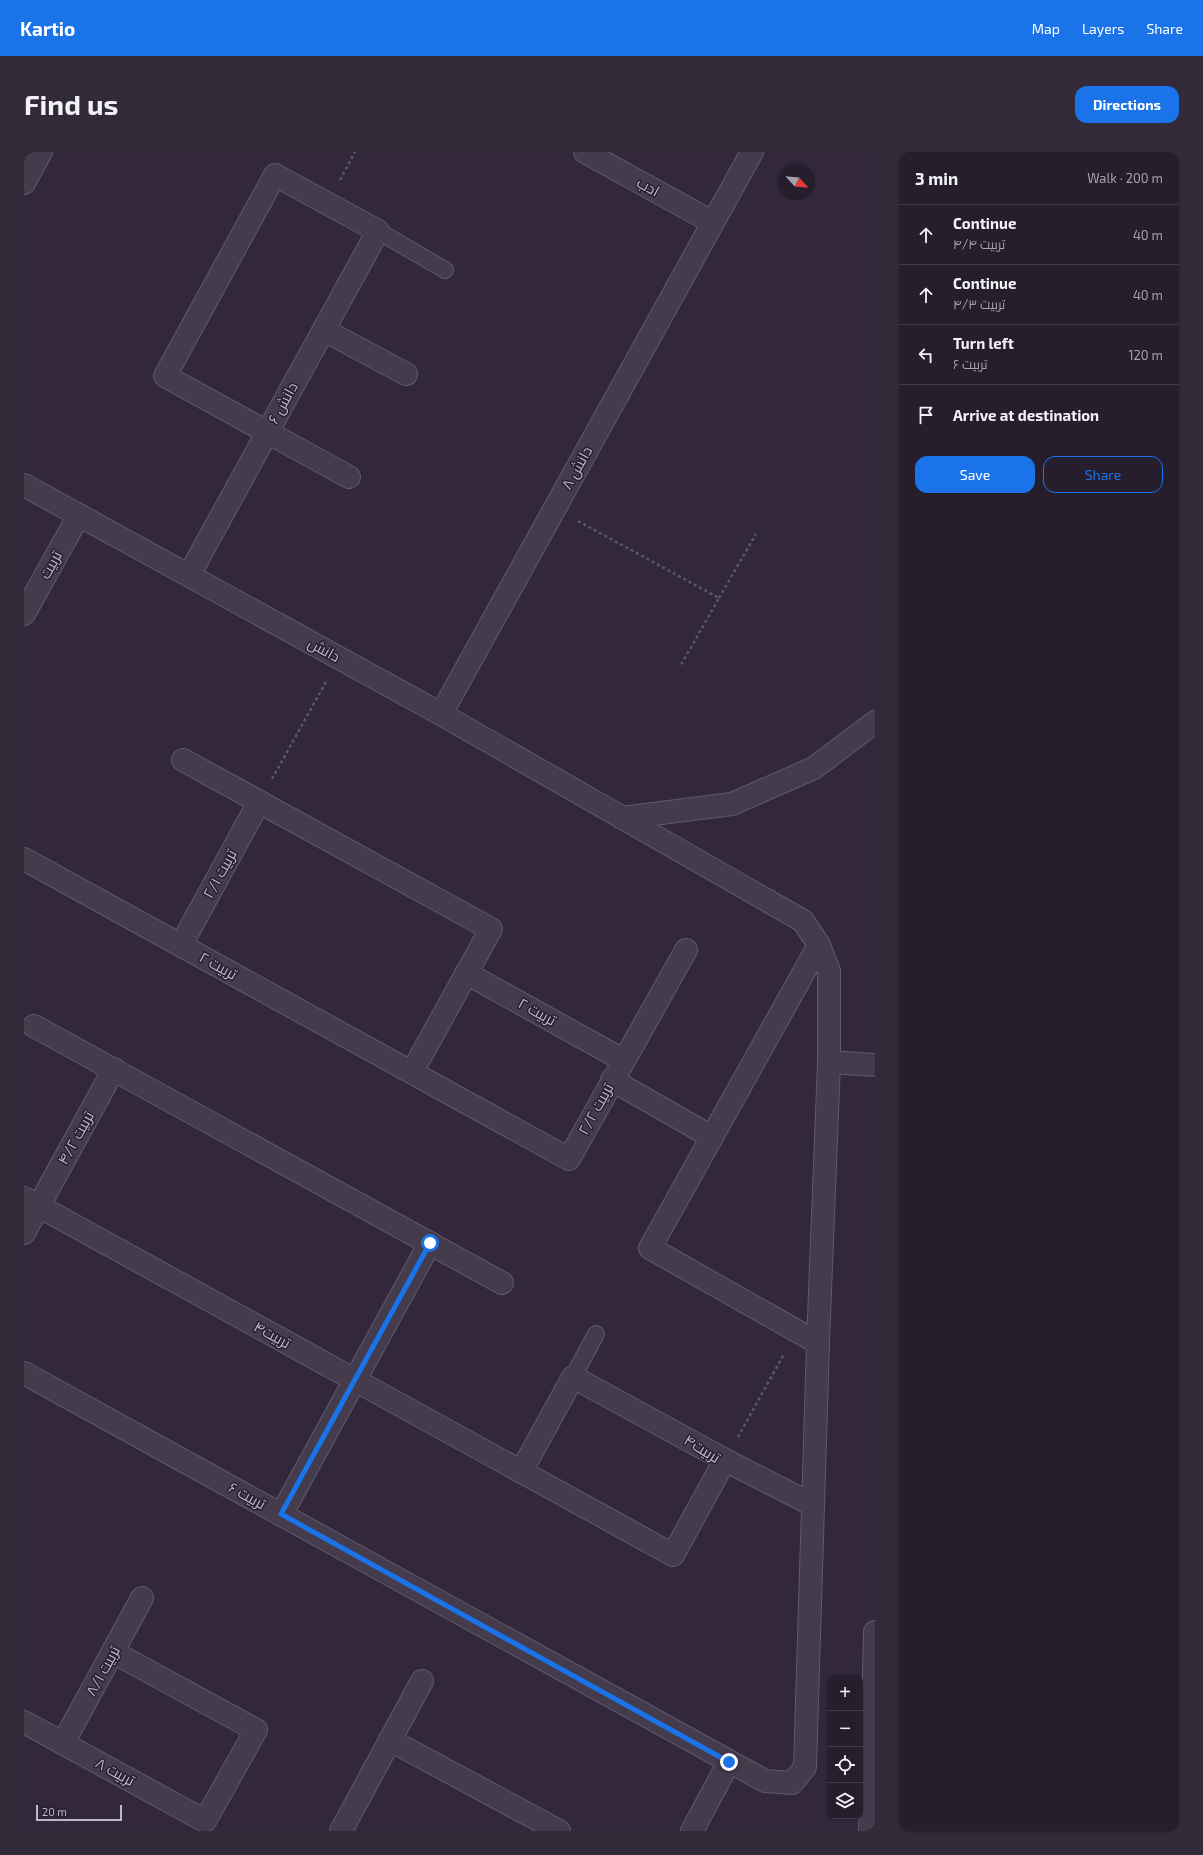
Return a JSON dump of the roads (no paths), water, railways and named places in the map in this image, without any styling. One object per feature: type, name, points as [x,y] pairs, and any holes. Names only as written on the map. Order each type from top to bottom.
[{"type":"street","name":"ادب","points":[[585,152],[712,222]]},
{"type":"street","name":"دانش ۸","points":[[441,714],[752,152]]},
{"type":"street","points":[[24,183],[38,158]]},
{"type":"street","points":[[349,477],[165,376],[275,175],[378,231]]},
{"type":"street","name":"دانش ۶","points":[[189,576],[378,231]]},
{"type":"street","points":[[324,330],[406,374]]},
{"type":"street","name":"دانش","points":[[24,485],[441,714],[803,921],[819,945],[829,972],[829,1062],[818,1342],[805,1768]]},
{"type":"street","name":"تربیت","points":[[24,614],[78,515]]},
{"type":"street","points":[[622,818],[732,804],[814,768],[875,722]]},
{"type":"street","points":[[183,760],[491,929],[412,1072]]},
{"type":"street","name":"تربیت ۲/۱","points":[[181,945],[259,802]]},
{"type":"street","name":"تربیت ۲","points":[[24,859],[569,1159]]},
{"type":"street","points":[[818,1342],[650,1248],[819,945]]},
{"type":"street","name":"تربیت ۲/۲","points":[[569,1159],[623,1060],[686,950]]},
{"type":"street","name":"تربیت ۲","points":[[466,973],[623,1060]]},
{"type":"street","points":[[34,1026],[502,1283]]},
{"type":"street","points":[[829,1062],[875,1065]]},
{"type":"street","name":"تربیت ۴/۲","points":[[24,1233],[31,1202],[114,1069]]},
{"type":"street","points":[[612,1080],[712,1137]]},
{"type":"street","name":"تربیت۴","points":[[31,1202],[673,1555],[725,1460],[573,1377]]},
{"type":"street","points":[[281,1514],[430,1243]]},
{"type":"street","name":"تربیت ۶","points":[[24,1373],[765,1781],[792,1783],[805,1768]]},
{"type":"street","points":[[521,1472],[573,1377]]},
{"type":"street","points":[[725,1460],[813,1505]]},
{"type":"street","name":"تربیت ۸/۱","points":[[63,1743],[142,1598]]},
{"type":"street","points":[[870,1831],[875,1632]]},
{"type":"street","name":"تربیت ۸","points":[[24,1722],[206,1821],[256,1730],[113,1652]]},
{"type":"street","points":[[341,1831],[422,1681]]},
{"type":"street","points":[[390,1740],[559,1831]]},
{"type":"street","points":[[692,1831],[729,1762]]},
{"type":"lane","points":[[378,231],[445,270]]},
{"type":"lane","points":[[573,1377],[596,1334]]}]
